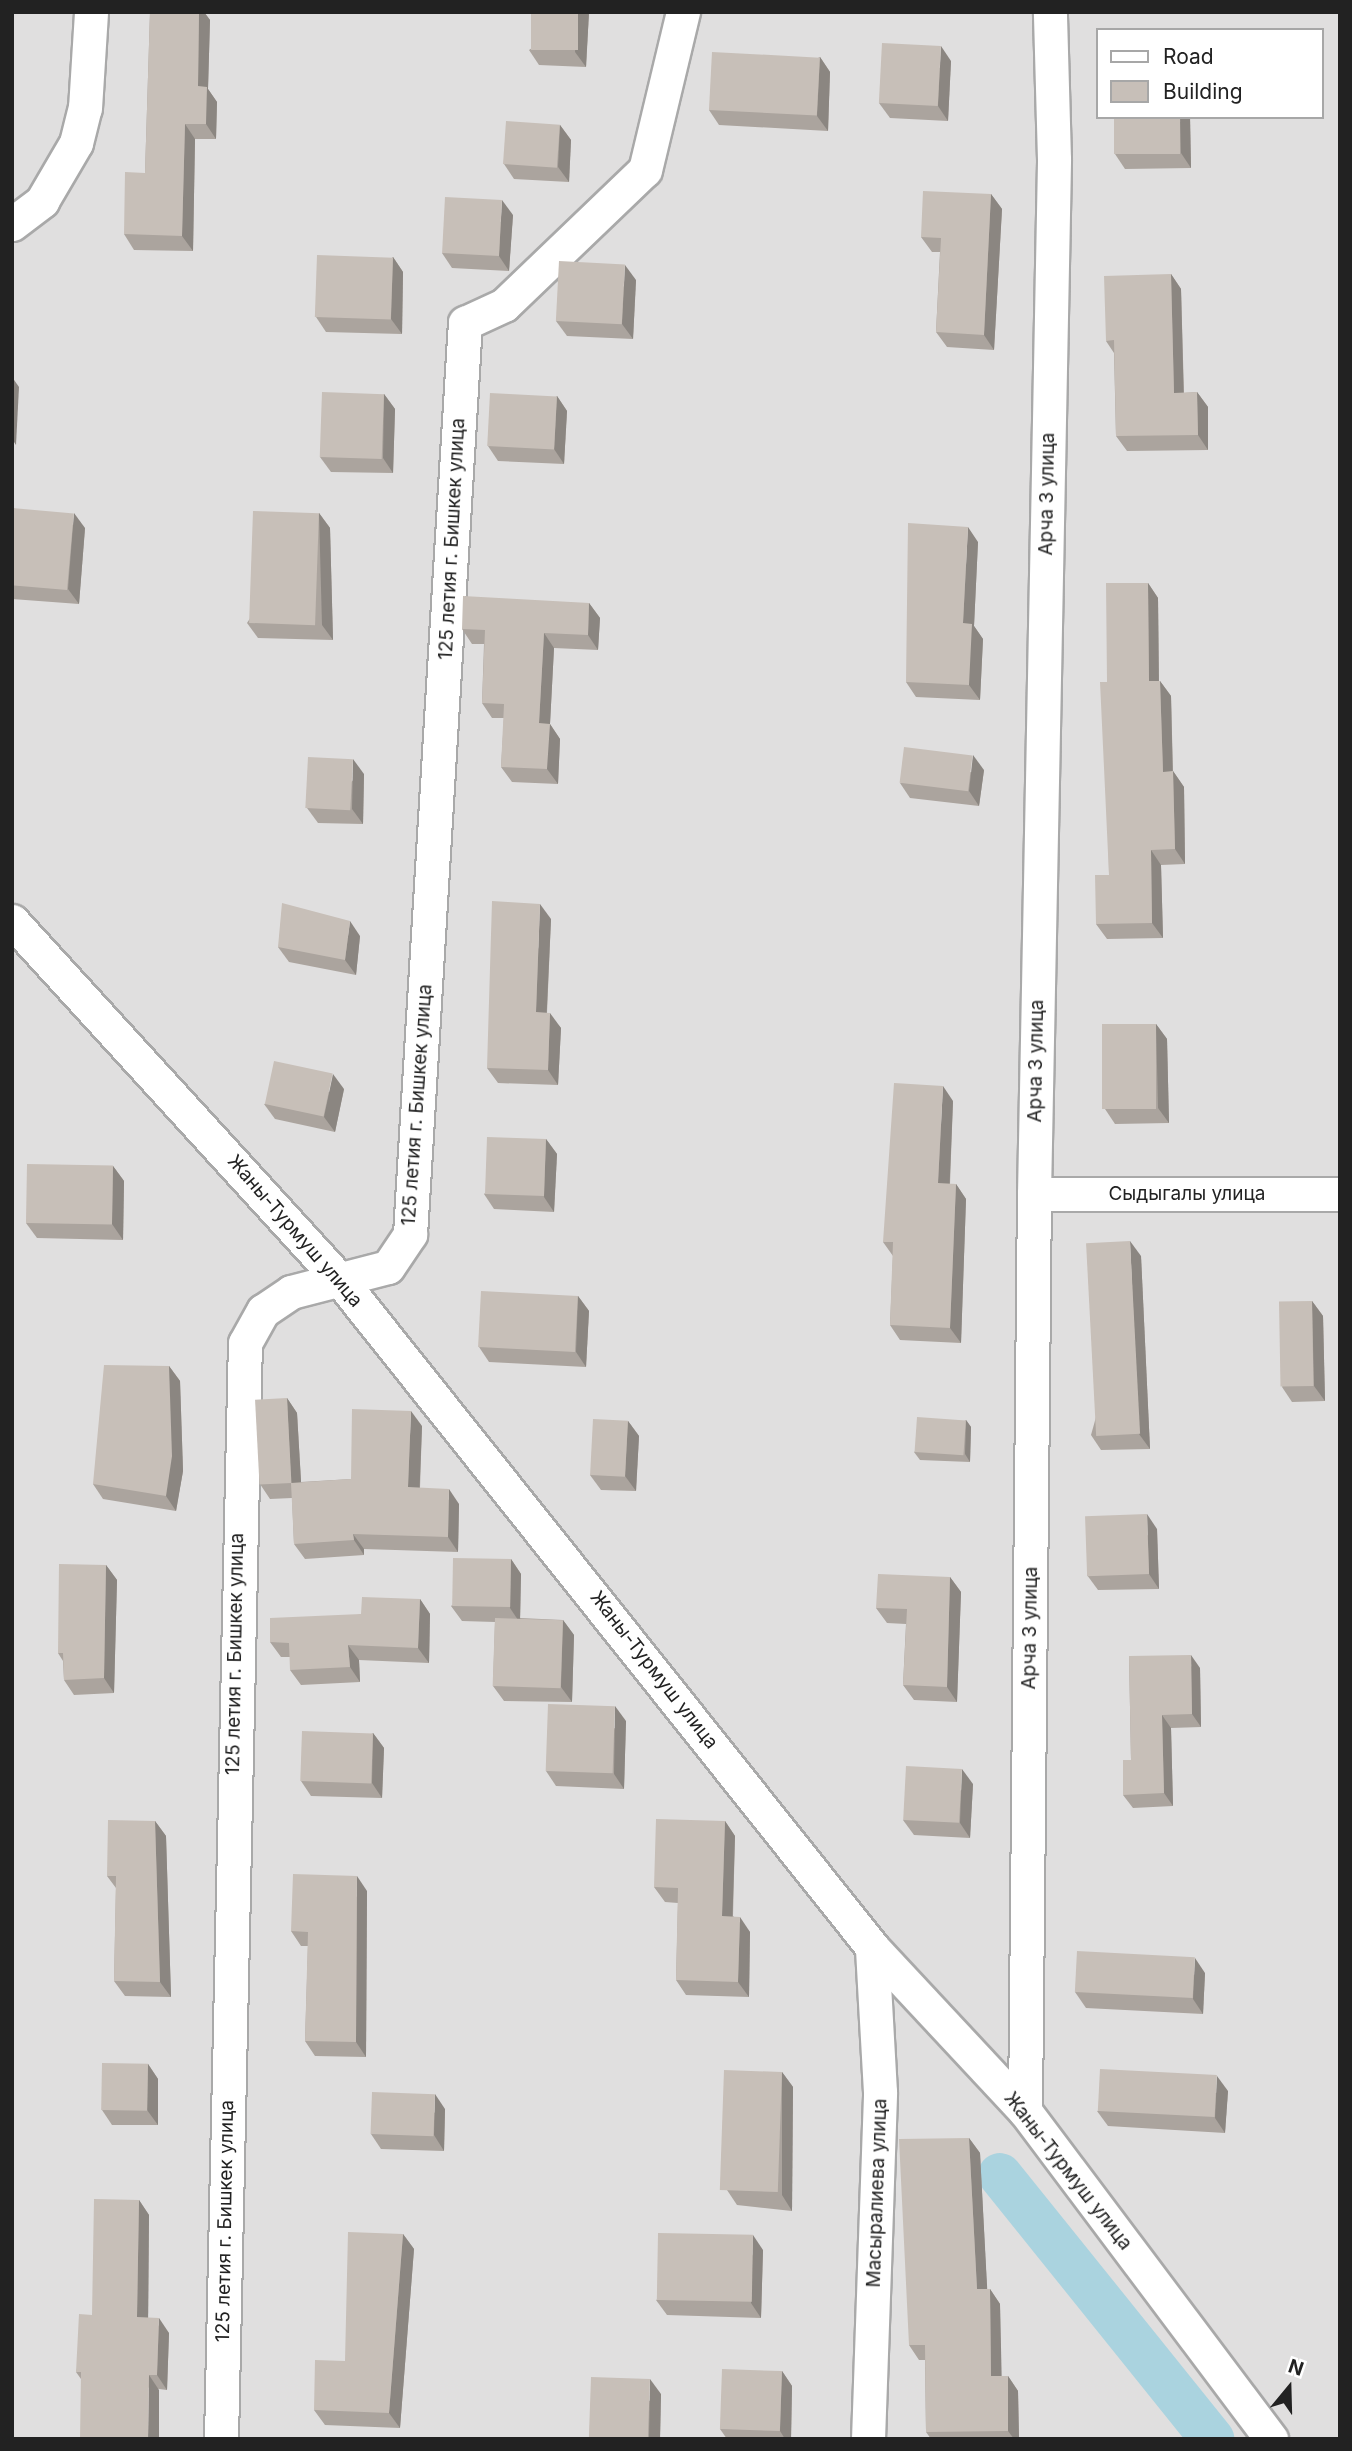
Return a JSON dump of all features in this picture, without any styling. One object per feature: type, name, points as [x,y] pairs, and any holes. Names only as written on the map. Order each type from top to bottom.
[{"type":"street","points":[[12,224],[42,201],[76,143],[85,108],[91,12]]},
{"type":"street","name":"125 летия г. Бишкек улица","points":[[221,2439],[240,1382],[245,1343],[263,1311],[292,1292],[388,1267],[410,1234],[465,323],[504,305],[645,170],[683,12]]},
{"type":"street","name":"Арча 3 улица","points":[[1025,2111],[1034,1194],[1054,159],[1050,12]]},
{"type":"street","name":"Жаны-Турмуш улица","points":[[12,921],[341,1281],[872,1947],[1025,2111],[1271,2439]]},
{"type":"street","name":"Сыдыгалы улица","points":[[1034,1194],[1340,1194]]},
{"type":"street","name":"Масыралиева улица","points":[[868,2439],[880,2092],[872,1947]]},
{"type":"shaded area","points":[[12,12],[1340,12],[1340,2439],[12,2439]]},
{"type":"building","points":[[150,12],[199,12],[198,86],[207,87],[206,124],[185,124],[182,236],[124,234],[125,172],[145,173]]},
{"type":"building","points":[[531,12],[578,12],[578,50],[531,50]]},
{"type":"building","points":[[882,43],[941,46],[938,106],[879,103]]},
{"type":"building","points":[[712,52],[820,58],[817,116],[709,110]]},
{"type":"building","points":[[1114,119],[1180,119],[1180,154],[1114,154]]},
{"type":"building","points":[[506,121],[560,125],[557,168],[503,164]]},
{"type":"building","points":[[923,191],[991,194],[984,335],[936,332],[941,238],[921,237]]},
{"type":"building","points":[[445,197],[502,200],[499,256],[442,253]]},
{"type":"building","points":[[317,255],[393,258],[391,320],[315,317]]},
{"type":"building","points":[[559,261],[625,264],[622,324],[556,321]]},
{"type":"building","points":[[1171,274],[1174,393],[1197,392],[1198,435],[1116,436],[1114,340],[1106,341],[1104,276]]},
{"type":"building","points":[[322,392],[384,394],[382,459],[320,457]]},
{"type":"building","points":[[490,393],[557,397],[554,449],[487,446]]},
{"type":"building","points":[[12,508],[74,513],[67,590],[12,585]]},
{"type":"building","points":[[253,511],[319,513],[315,625],[249,623]]},
{"type":"building","points":[[908,523],[968,527],[963,623],[972,624],[969,685],[906,682]]},
{"type":"building","points":[[1106,583],[1148,583],[1149,681],[1160,681],[1163,772],[1173,771],[1175,849],[1151,850],[1152,923],[1096,924],[1095,875],[1109,875],[1100,682],[1107,682]]},
{"type":"building","points":[[463,596],[589,603],[588,635],[544,633],[539,723],[550,724],[547,769],[501,767],[504,704],[482,703],[485,630],[462,629]]},
{"type":"building","points":[[904,747],[972,755],[968,791],[900,783]]},
{"type":"building","points":[[308,757],[353,759],[350,810],[305,808]]},
{"type":"building","points":[[492,901],[540,904],[536,1012],[550,1013],[548,1070],[487,1068]]},
{"type":"building","points":[[282,903],[350,921],[345,960],[278,947]]},
{"type":"building","points":[[1102,1024],[1156,1024],[1156,1109],[1102,1109]]},
{"type":"building","points":[[274,1061],[333,1073],[324,1117],[265,1104]]},
{"type":"building","points":[[894,1083],[943,1086],[938,1183],[956,1184],[950,1328],[890,1325],[893,1242],[883,1242]]},
{"type":"building","points":[[487,1137],[546,1139],[544,1196],[485,1194]]},
{"type":"building","points":[[27,1164],[113,1166],[112,1224],[26,1223]]},
{"type":"building","points":[[1130,1241],[1140,1434],[1096,1436],[1086,1243]]},
{"type":"building","points":[[481,1291],[578,1296],[575,1352],[478,1347]]},
{"type":"building","points":[[1312,1301],[1313,1386],[1280,1387],[1279,1302]]},
{"type":"building","points":[[104,1365],[169,1366],[172,1456],[166,1496],[93,1484]]},
{"type":"building","points":[[287,1398],[291,1483],[259,1485],[255,1400]]},
{"type":"building","points":[[352,1409],[411,1411],[408,1487],[449,1489],[448,1537],[353,1534],[354,1540],[294,1544],[291,1483],[351,1479]]},
{"type":"building","points":[[917,1417],[966,1420],[963,1455],[915,1452]]},
{"type":"building","points":[[593,1419],[628,1421],[625,1477],[590,1475]]},
{"type":"building","points":[[1147,1514],[1149,1574],[1087,1576],[1085,1516]]},
{"type":"building","points":[[453,1558],[511,1559],[510,1607],[452,1606]]},
{"type":"building","points":[[59,1564],[106,1565],[104,1678],[64,1680],[63,1653],[58,1653]]},
{"type":"building","points":[[878,1574],[950,1577],[947,1687],[903,1685],[907,1609],[876,1608]]},
{"type":"building","points":[[362,1597],[420,1599],[418,1648],[348,1645],[350,1667],[290,1670],[289,1643],[270,1642],[270,1618],[361,1614]]},
{"type":"building","points":[[495,1618],[563,1620],[561,1688],[493,1686]]},
{"type":"building","points":[[1191,1655],[1192,1714],[1162,1715],[1164,1793],[1123,1795],[1123,1760],[1131,1760],[1129,1656]]},
{"type":"building","points":[[548,1704],[615,1706],[613,1773],[546,1771]]},
{"type":"building","points":[[302,1731],[373,1733],[371,1783],[300,1781]]},
{"type":"building","points":[[906,1766],[962,1769],[959,1823],[903,1820]]},
{"type":"building","points":[[656,1819],[725,1821],[722,1916],[740,1917],[738,1982],[676,1980],[678,1888],[654,1887]]},
{"type":"building","points":[[108,1820],[155,1821],[160,1982],[114,1981],[116,1876],[107,1876]]},
{"type":"building","points":[[293,1874],[357,1876],[356,2042],[305,2041],[308,1932],[291,1931]]},
{"type":"building","points":[[1077,1951],[1195,1957],[1193,1998],[1075,1992]]},
{"type":"building","points":[[102,2063],[148,2064],[147,2111],[101,2110]]},
{"type":"building","points":[[1100,2069],[1217,2075],[1215,2117],[1098,2111]]},
{"type":"building","points":[[724,2070],[782,2072],[778,2192],[720,2190]]},
{"type":"building","points":[[372,2092],[435,2094],[433,2136],[371,2134]]},
{"type":"building","points":[[969,2138],[977,2289],[990,2289],[991,2376],[1008,2376],[1008,2431],[926,2432],[925,2345],[909,2345],[899,2139]]},
{"type":"building","points":[[94,2199],[139,2200],[137,2317],[159,2318],[157,2375],[149,2375],[148,2439],[80,2439],[81,2372],[76,2372],[79,2314],[92,2315]]},
{"type":"building","points":[[348,2232],[403,2234],[389,2413],[314,2410],[315,2360],[345,2361]]},
{"type":"building","points":[[658,2233],[753,2235],[752,2302],[657,2300]]},
{"type":"building","points":[[722,2369],[782,2371],[780,2431],[720,2429]]},
{"type":"building","points":[[591,2377],[650,2379],[648,2439],[589,2437]]},
{"type":"waterway","points":[[1000,2175],[1212,2439]]}]
